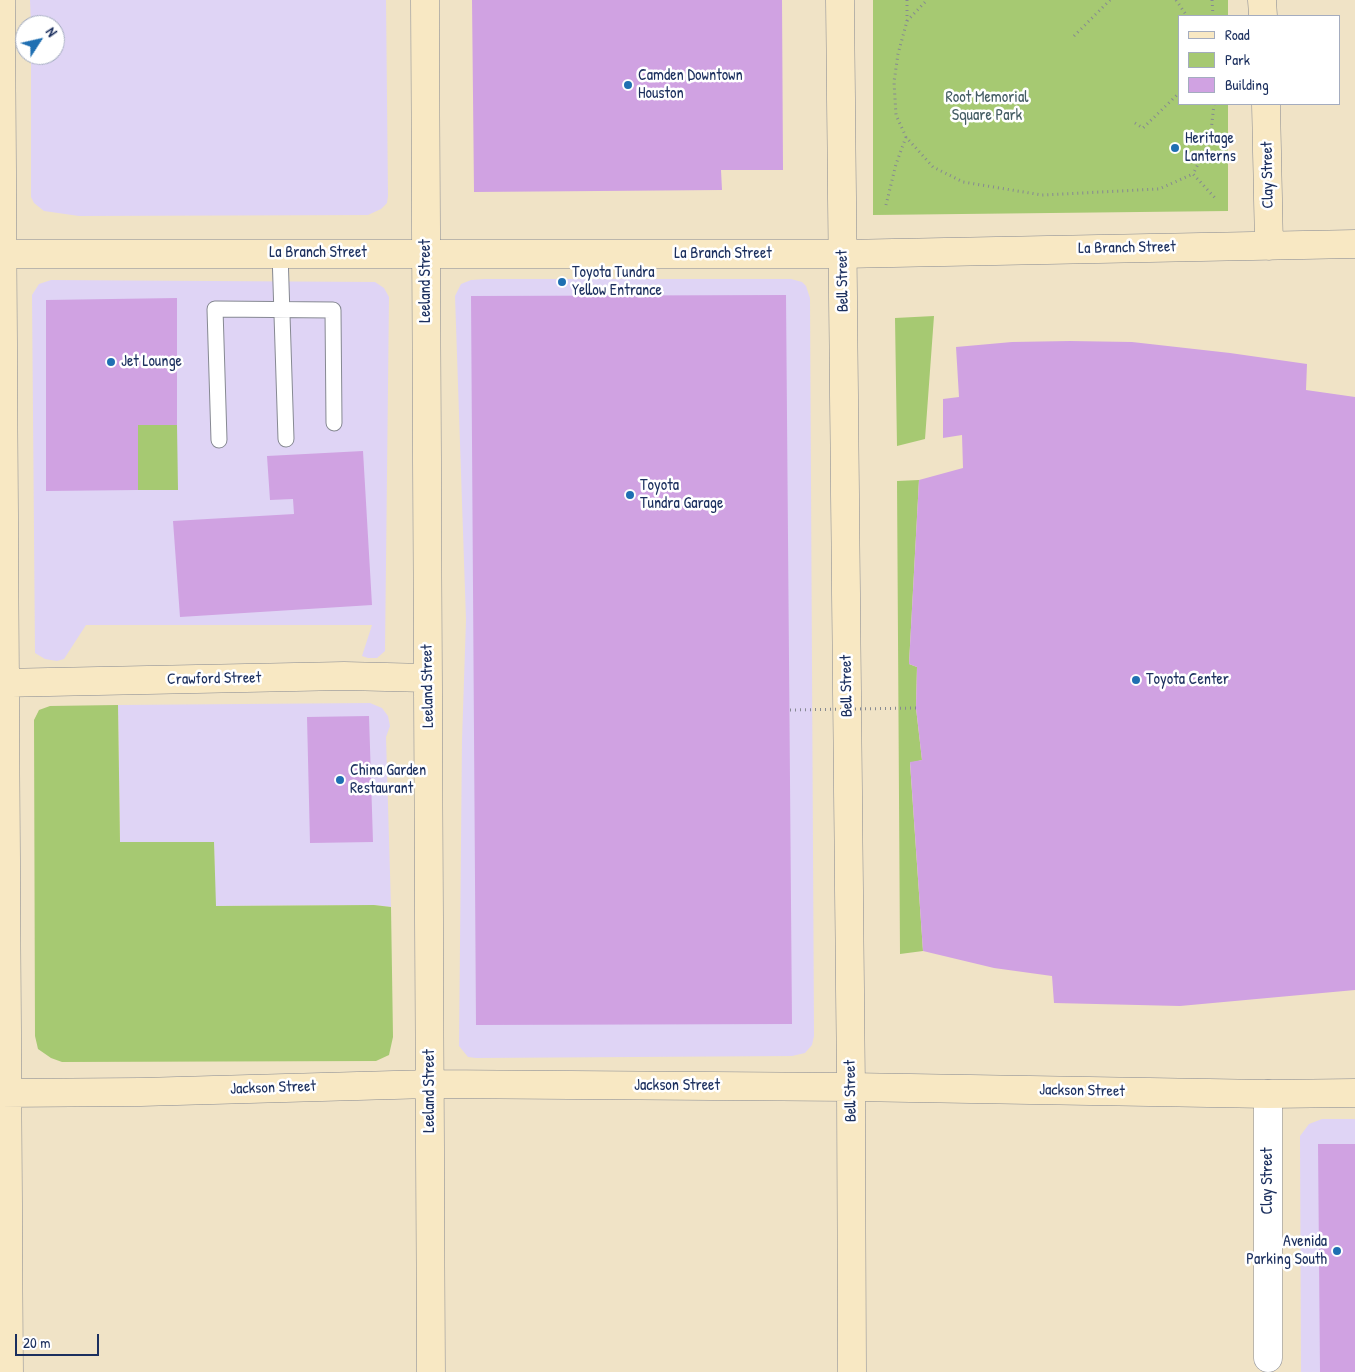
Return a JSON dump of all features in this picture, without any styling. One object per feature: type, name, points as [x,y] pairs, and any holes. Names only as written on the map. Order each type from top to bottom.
[{"type":"street","points":[[1,0],[4,1093],[10,1372]]},
{"type":"street","name":"Leeland Street","points":[[424,0],[431,1372]]},
{"type":"street","name":"Bell Street","points":[[840,0],[852,1372]]},
{"type":"street","points":[[1262,0],[1263,15]]},
{"type":"street","name":"Clay Street","points":[[1266,105],[1269,246]]},
{"type":"street","name":"La Branch Street","points":[[1,254],[842,254],[1355,244]]},
{"type":"street","name":"Crawford Street","points":[[3,683],[344,676],[428,678]]},
{"type":"street","name":"Jackson Street","points":[[4,1093],[141,1092],[430,1084],[1268,1094],[1355,1093]]},
{"type":"street","name":"Clay Street","points":[[1268,1094],[1268,1358]]},
{"type":"lane","points":[[280,253],[280,310],[286,439]]},
{"type":"lane","points":[[219,440],[215,309],[333,310],[334,423]]},
{"type":"path","points":[[907,0],[907,21],[898,54],[894,82],[896,115],[906,138],[934,167],[963,182],[1042,195],[1159,188],[1193,174],[1210,141],[1214,105]]},
{"type":"path","points":[[907,21],[926,0]]},
{"type":"path","points":[[1074,36],[1110,0]]},
{"type":"path","points":[[1176,0],[1186,15]]},
{"type":"path","points":[[1212,0],[1213,15]]},
{"type":"path","points":[[1135,123],[1142,128],[1178,94]]},
{"type":"path","points":[[886,205],[896,164],[906,138]]},
{"type":"path","points":[[1193,174],[1216,198]]},
{"type":"path","points":[[790,710],[916,708]]},
{"type":"shaded area","points":[[30,0],[386,0],[387,203],[381,209],[368,215],[79,216],[44,211],[34,203],[31,197],[31,65],[65,65],[65,15],[31,15]]},
{"type":"shaded area","name":"Toyota Tundra Garage","points":[[791,279],[802,282],[806,286],[810,298],[814,1036],[812,1045],[805,1053],[792,1056],[476,1058],[468,1057],[459,1046],[462,740],[466,620],[455,296],[461,284],[471,280]]},
{"type":"shaded area","points":[[51,280],[375,282],[384,288],[389,297],[385,651],[377,658],[362,656],[372,625],[86,625],[64,659],[57,661],[45,659],[35,653],[32,295],[39,284]]},
{"type":"shaded area","points":[[370,703],[382,708],[388,716],[390,726],[386,737],[391,907],[374,905],[215,906],[214,842],[120,842],[118,705]]},
{"type":"shaded area","name":"Avenida Parking South","points":[[1322,1119],[1355,1119],[1355,1372],[1301,1372],[1300,1136],[1309,1124]]},
{"type":"green space","name":"Root Memorial Square Park","points":[[873,0],[1228,0],[1228,15],[1178,15],[1178,105],[1228,105],[1228,211],[873,215]]},
{"type":"green space","points":[[934,316],[925,439],[897,446],[895,318]]},
{"type":"green space","points":[[138,425],[177,425],[178,490],[138,490]]},
{"type":"green space","points":[[919,480],[909,664],[917,667],[916,708],[922,760],[910,763],[923,951],[900,954],[897,481]]},
{"type":"green space","points":[[118,705],[120,842],[214,842],[216,906],[374,905],[391,907],[393,1037],[389,1055],[376,1061],[62,1062],[51,1058],[38,1049],[35,1036],[34,720],[39,710],[50,706]]},
{"type":"building","name":"Camden Downtown Houston","points":[[472,0],[782,0],[783,170],[721,170],[722,190],[474,192]]},
{"type":"building","name":"Toyota Tundra Garage","points":[[786,295],[792,1024],[476,1025],[471,296]]},
{"type":"building","name":"Jet Lounge","points":[[177,298],[177,425],[138,425],[138,490],[46,491],[46,300]]},
{"type":"building","name":"Toyota Center","points":[[1012,342],[1132,342],[1307,364],[1306,390],[1355,397],[1355,990],[1180,1006],[1054,1003],[1052,976],[994,968],[923,951],[910,762],[922,760],[916,708],[917,667],[909,664],[919,480],[963,468],[962,435],[943,438],[943,399],[959,397],[956,347]]},
{"type":"building","points":[[363,451],[372,605],[180,617],[173,521],[294,514],[293,499],[270,500],[267,456]]},
{"type":"building","name":"China Garden Restaurant","points":[[369,716],[373,842],[310,843],[307,717]]},
{"type":"building","name":"Avenida Parking South","points":[[1318,1144],[1355,1144],[1355,1372],[1320,1372]]},
{"type":"place","name":"Camden Downtown Houston","points":[[628,85]]},
{"type":"place","name":"Heritage Lanterns","points":[[1175,148]]},
{"type":"place","name":"Toyota Tundra Yellow Entrance","points":[[562,282]]},
{"type":"place","name":"Jet Lounge","points":[[111,362]]},
{"type":"place","name":"Toyota Tundra Garage","points":[[630,495]]},
{"type":"place","name":"Toyota Center","points":[[1136,680]]},
{"type":"place","name":"China Garden Restaurant","points":[[340,780]]},
{"type":"place","name":"Avenida Parking South","points":[[1337,1251]]}]
